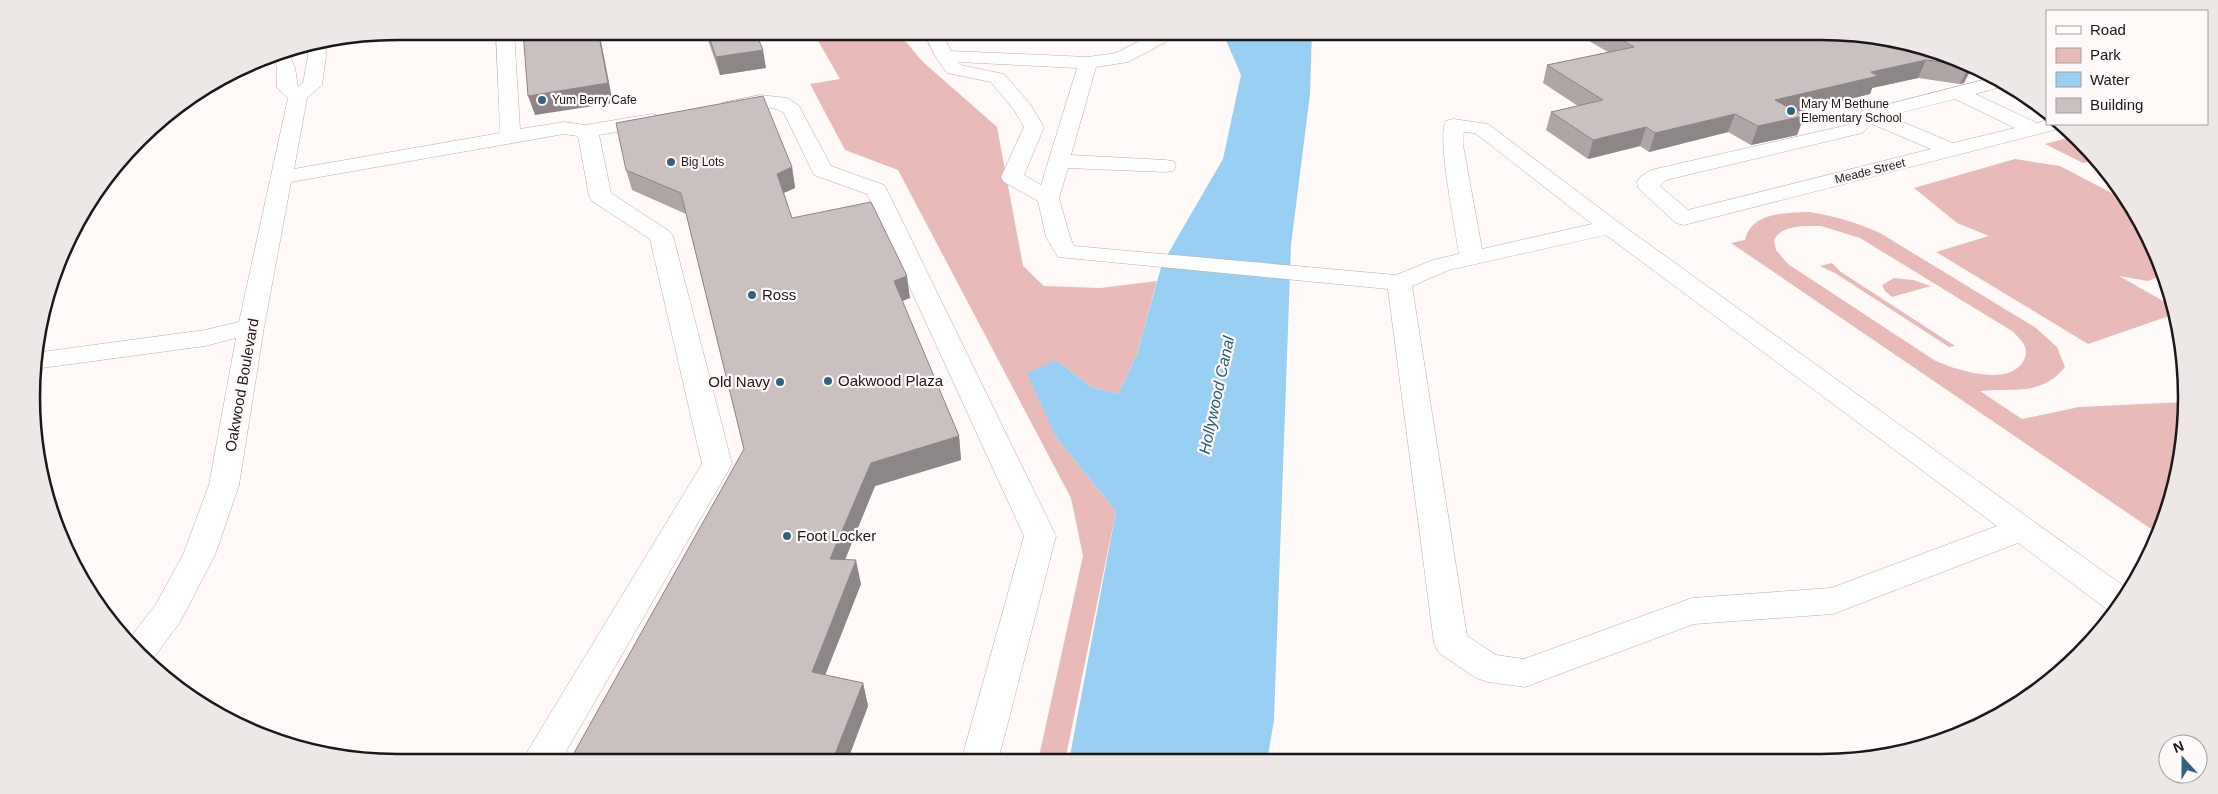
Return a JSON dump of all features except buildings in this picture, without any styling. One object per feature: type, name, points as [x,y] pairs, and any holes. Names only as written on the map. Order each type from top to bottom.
[{"type":"street","points":[[505,40],[510,137]]},
{"type":"street","points":[[936,40],[944,56],[954,70],[998,78],[1023,108],[1034,127],[1012,177],[1048,198]]},
{"type":"street","points":[[944,56],[1088,63],[1120,58],[1156,40]]},
{"type":"street","name":"Oakwood Boulevard","points":[[143,647],[168,613],[199,555],[224,485],[251,327],[298,96],[312,85],[318,56],[317,49]]},
{"type":"street","points":[[283,59],[286,68],[287,88],[298,96]]},
{"type":"street","points":[[1088,63],[1048,198],[1058,237],[1066,252],[1399,283],[1441,265],[1610,227]]},
{"type":"street","points":[[1865,120],[1990,83]]},
{"type":"street","points":[[1963,90],[2046,123]]},
{"type":"street","points":[[701,111],[760,101],[780,102],[792,110],[822,170],[876,190],[1040,536],[982,754]]},
{"type":"street","points":[[283,176],[564,128],[585,131],[672,116]]},
{"type":"street","points":[[1865,120],[1951,150]]},
{"type":"street","points":[[1865,120],[1928,156]]},
{"type":"street","name":"Meade Street","points":[[1865,120],[1855,129],[1658,175],[1648,182],[1649,188],[1684,218],[2046,125]]},
{"type":"street","points":[[1472,258],[1454,145],[1453,125],[1480,128],[1610,227],[2116,598]]},
{"type":"street","points":[[545,754],[717,464],[661,236],[600,196],[590,137],[585,131]]},
{"type":"street","points":[[1059,161],[1165,166]]},
{"type":"street","points":[[1399,283],[1451,644],[1488,668],[1525,673],[1692,611],[1833,601],[2022,529]]},
{"type":"street","points":[[42,360],[205,338],[251,327]]},
{"type":"green space","points":[[818,40],[904,40],[922,61],[997,127],[1023,266],[1044,286],[1100,288],[1157,281],[1137,354],[1118,394],[1091,387],[1056,360],[1055,436],[1116,511],[1066,754],[1040,754],[1083,556],[1071,498],[898,170],[845,150],[810,84],[840,79]]},
{"type":"green space","points":[[2066,138],[2089,162],[2083,163],[2045,144]]},
{"type":"green space","points":[[2015,159],[2060,166],[2115,195],[2118,199],[2141,239],[2157,277],[2148,281],[2119,276],[2165,302],[2169,316],[2088,344],[1936,252],[1989,236],[1957,223],[1914,188]]},
{"type":"green space","points":[[1809,212],[1836,218],[1880,233],[2036,328],[2057,347],[2065,367],[2056,376],[2037,387],[1980,391],[2022,419],[2079,407],[2178,402],[2175,444],[2171,467],[2152,530],[1731,243],[1745,240],[1748,231],[1762,219],[1780,214]],"holes":[[[1803,226],[1821,226],[1860,238],[2012,331],[2025,347],[2026,355],[2024,360],[2017,368],[2007,373],[1995,375],[1968,372],[1934,360],[1788,264],[1776,250],[1774,240],[1783,231]]]},
{"type":"green space","points":[[1832,263],[1841,272],[1955,346],[1949,347],[1835,273],[1820,266]]},
{"type":"green space","points":[[1894,278],[1913,280],[1931,286],[1892,297],[1885,291],[1882,285]]},
{"type":"water","name":"Hollywood Canal","points":[[1226,40],[1312,40],[1310,94],[1291,245],[1274,720],[1268,754],[1070,754],[1116,511],[1055,436],[1027,373],[1056,360],[1091,387],[1118,394],[1137,354],[1162,264],[1223,159],[1241,75]]},
{"type":"place","name":"Yum Berry Cafe","points":[[542,100]]},
{"type":"place","name":"Mary M Bethune Elementary School","points":[[1791,111]]},
{"type":"place","name":"Big Lots","points":[[671,162]]},
{"type":"place","name":"Ross","points":[[752,295]]},
{"type":"place","name":"Oakwood Plaza","points":[[828,381]]},
{"type":"place","name":"Old Navy","points":[[780,382]]},
{"type":"place","name":"Foot Locker","points":[[787,536]]}]
